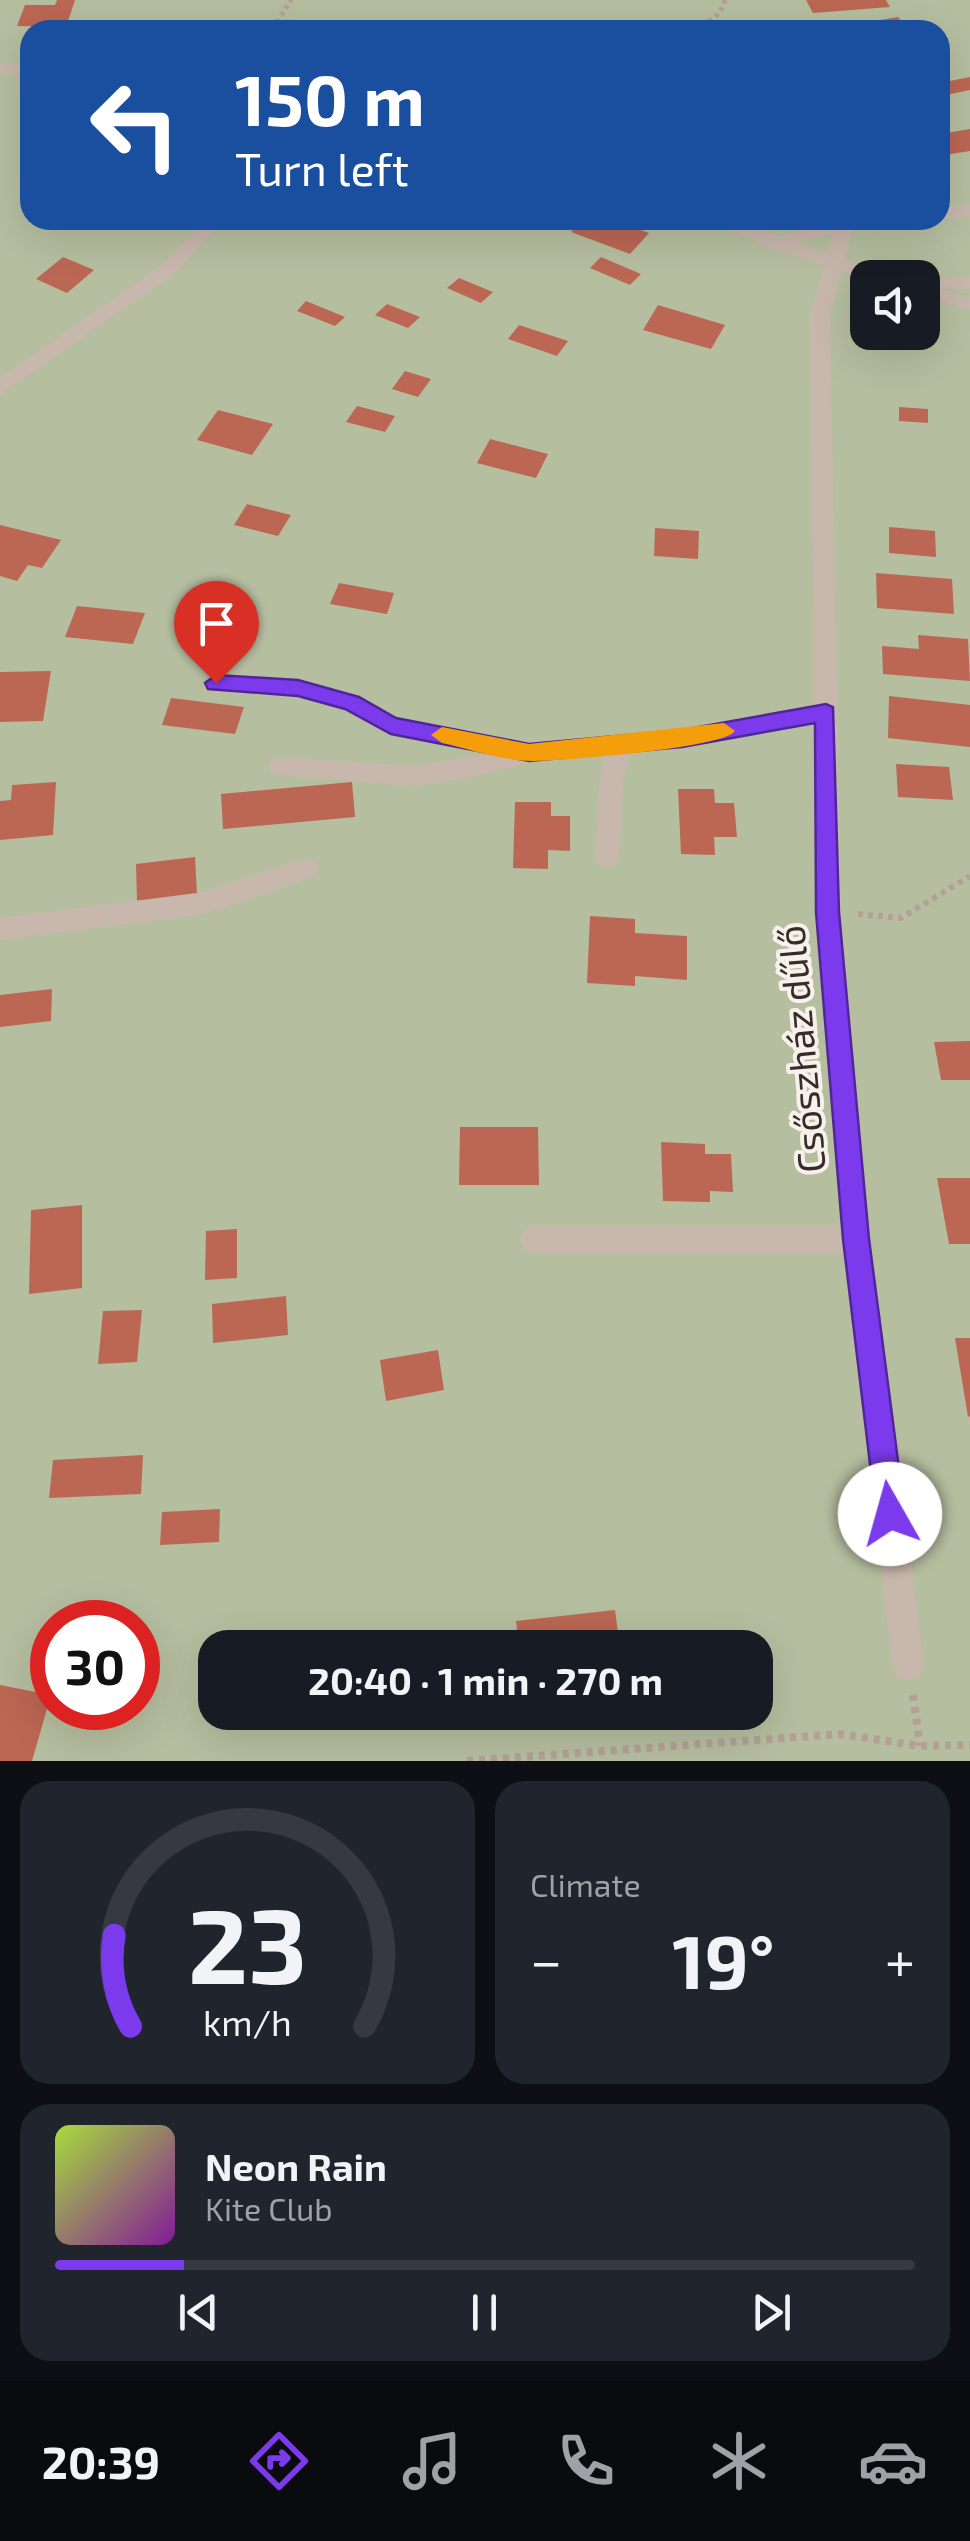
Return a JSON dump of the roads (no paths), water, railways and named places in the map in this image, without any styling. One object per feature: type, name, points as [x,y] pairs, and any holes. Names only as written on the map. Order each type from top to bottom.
[{"type":"street","points":[[0,388],[168,270],[206,230]]},
{"type":"street","points":[[742,230],[850,268]]},
{"type":"street","points":[[775,243],[822,230]]},
{"type":"street","name":"Csőszház dűlő","points":[[843,230],[820,317],[828,912],[856,1239],[908,1664]]},
{"type":"street","points":[[940,286],[970,283]]},
{"type":"street","points":[[940,293],[970,304]]},
{"type":"street","points":[[216,683],[298,688],[352,702],[391,725],[529,753]]},
{"type":"street","points":[[279,766],[325,766],[411,776],[473,768],[529,753],[682,739],[826,712]]},
{"type":"street","points":[[607,858],[610,782],[619,744]]},
{"type":"street","points":[[0,929],[205,903],[306,868]]},
{"type":"street","points":[[534,1239],[856,1239]]}]
